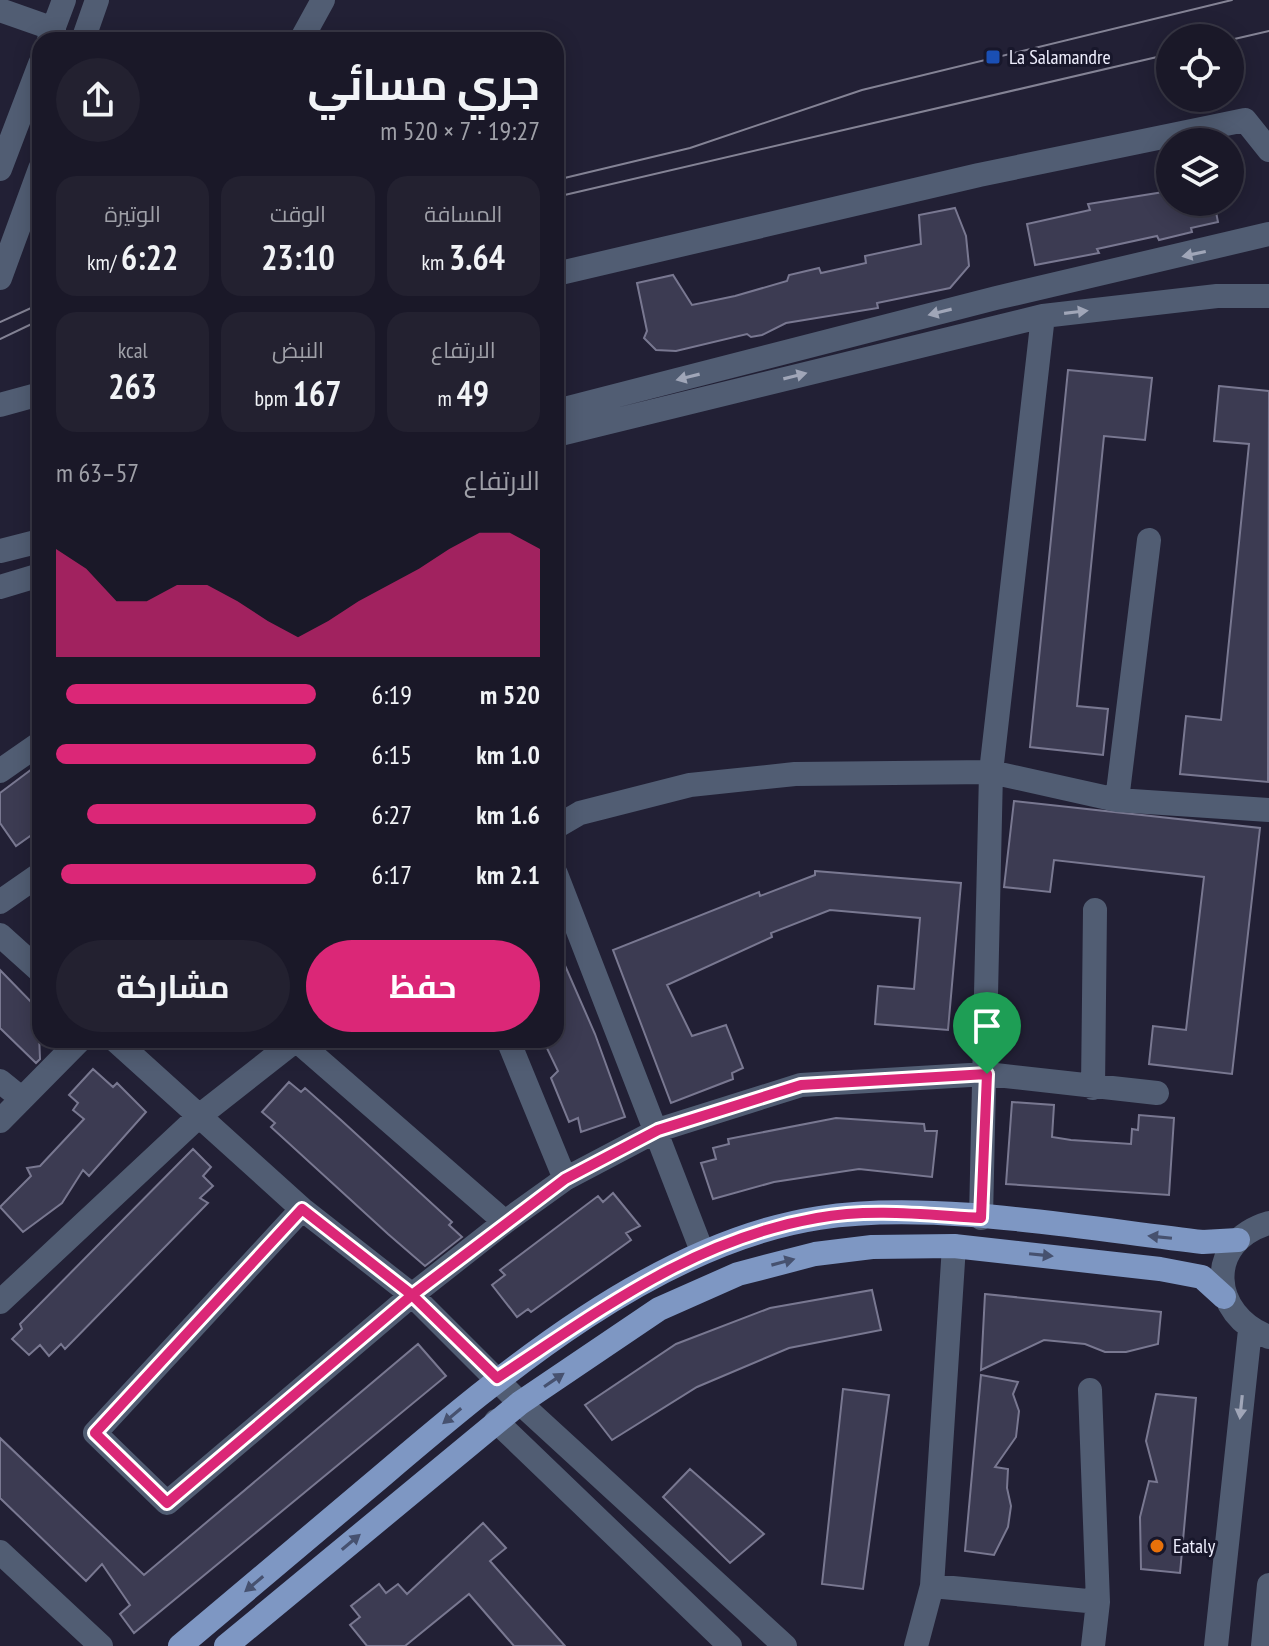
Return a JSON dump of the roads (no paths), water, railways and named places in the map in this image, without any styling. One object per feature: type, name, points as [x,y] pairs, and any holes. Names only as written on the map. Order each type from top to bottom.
[{"type":"main road","points":[[180,1646],[497,1378],[652,1277],[702,1251],[753,1233],[818,1218],[876,1213],[981,1218],[1203,1242],[1254,1230]]},
{"type":"main road","points":[[226,1646],[520,1403],[659,1309],[738,1274],[815,1254],[872,1247],[954,1246],[1160,1269],[1202,1277],[1224,1297]]},
{"type":"street","points":[[53,32],[64,0]]},
{"type":"street","points":[[86,32],[97,0]]},
{"type":"street","points":[[305,32],[323,0]]},
{"type":"street","points":[[0,10],[48,32]]},
{"type":"street","points":[[0,169],[32,85]]},
{"type":"street","points":[[564,272],[979,175],[1245,120],[1269,150]]},
{"type":"street","points":[[0,278],[32,194]]},
{"type":"street","points":[[564,409],[996,298],[1269,234]]},
{"type":"street","points":[[564,433],[1043,316],[1217,296],[1269,296]]},
{"type":"street","points":[[981,1218],[987,1074],[991,772],[1043,316]]},
{"type":"street","points":[[0,405],[32,396]]},
{"type":"street","points":[[1117,800],[1149,540]]},
{"type":"street","points":[[0,551],[32,543]]},
{"type":"street","points":[[0,587],[32,577]]},
{"type":"street","points":[[0,771],[32,749]]},
{"type":"street","points":[[564,822],[580,813],[690,785],[795,774],[991,772],[1117,800],[1269,810]]},
{"type":"street","points":[[0,902],[32,880]]},
{"type":"street","points":[[564,894],[658,1130],[702,1251]]},
{"type":"street","points":[[1093,1088],[1095,910]]},
{"type":"street","points":[[0,935],[32,964]]},
{"type":"street","points":[[0,1121],[72,1048]]},
{"type":"street","points":[[124,1048],[302,1209],[412,1295],[520,1403],[785,1646]]},
{"type":"street","points":[[0,1302],[198,1117],[286,1048]]},
{"type":"street","points":[[305,1048],[505,1222]]},
{"type":"street","points":[[511,1048],[565,1179]]},
{"type":"street","points":[[302,1209],[95,1433],[167,1503],[412,1295],[505,1222],[565,1179],[658,1130],[801,1085],[987,1074],[1157,1093]]},
{"type":"street","points":[[0,1081],[21,1098]]},
{"type":"street","points":[[1216,1646],[1259,1334],[1233,1314],[1224,1297],[1222,1277],[1226,1257],[1254,1230],[1269,1206]]},
{"type":"street","points":[[916,1646],[932,1586],[954,1246]]},
{"type":"street","points":[[1090,1390],[1098,1602],[1093,1646]]},
{"type":"street","points":[[496,1421],[730,1646]]},
{"type":"street","points":[[0,1552],[101,1646]]},
{"type":"street","points":[[1263,1646],[1269,1585]]},
{"type":"street","points":[[932,1586],[1098,1602]]},
{"type":"tram line","points":[[564,178],[690,148],[862,90],[1232,0]]},
{"type":"tram line","points":[[1244,37],[1269,31]]},
{"type":"tram line","points":[[564,195],[1156,57]]},
{"type":"tram line","points":[[0,322],[32,308]]},
{"type":"tram line","points":[[0,339],[32,324]]},
{"type":"place","name":"La Salamandre","points":[[993,57]]},
{"type":"place","name":"Eataly","points":[[1157,1546]]}]
